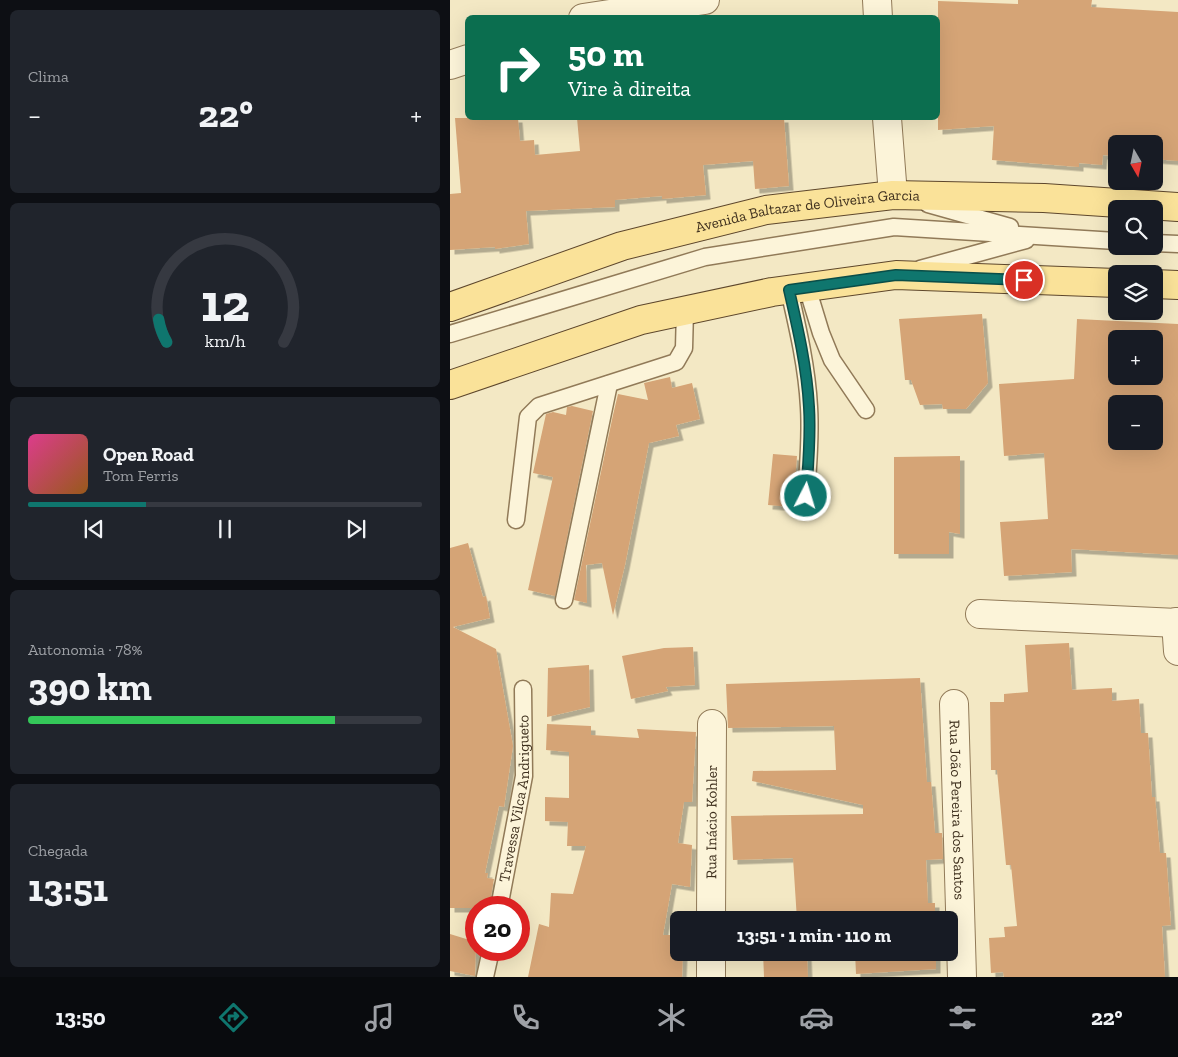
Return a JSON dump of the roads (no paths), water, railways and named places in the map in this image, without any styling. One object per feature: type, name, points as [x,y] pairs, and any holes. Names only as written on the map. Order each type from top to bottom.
[{"type":"main road","name":"Avenida Baltazar de Oliveira Garcia","points":[[450,307],[622,246],[766,210],[893,195],[1044,198],[1178,207]]},
{"type":"main road","points":[[450,385],[641,320],[798,289],[896,275],[1108,283]]},
{"type":"main road","points":[[1163,284],[1178,285]]},
{"type":"street","points":[[603,15],[705,0]]},
{"type":"street","points":[[877,0],[878,15]]},
{"type":"street","points":[[450,65],[465,60]]},
{"type":"street","points":[[887,120],[893,195]]},
{"type":"street","points":[[980,614],[1177,623],[1178,651]]},
{"type":"street","name":"Rua João Pereira dos Santos","points":[[954,704],[962,977]]},
{"type":"street","name":"Rua Inácio Kohler","points":[[711,911],[712,724]]},
{"type":"street","points":[[711,961],[711,977]]},
{"type":"lane","points":[[893,195],[1041,236]]},
{"type":"lane","points":[[450,334],[705,257],[894,227],[1108,240]]},
{"type":"lane","points":[[896,275],[1041,236]]},
{"type":"lane","points":[[1163,243],[1178,244]]},
{"type":"lane","points":[[798,289],[821,333],[832,360],[866,410]]},
{"type":"lane","points":[[798,289],[801,342],[809,406],[810,440],[806,496]]},
{"type":"lane","points":[[516,520],[528,417],[539,406],[676,362],[684,348],[685,310]]},
{"type":"lane","points":[[564,600],[609,384]]},
{"type":"lane","name":"Travessa Vilca Andrigueto","points":[[501,896],[524,776],[523,689]]},
{"type":"lane","points":[[485,977],[489,961]]}]
